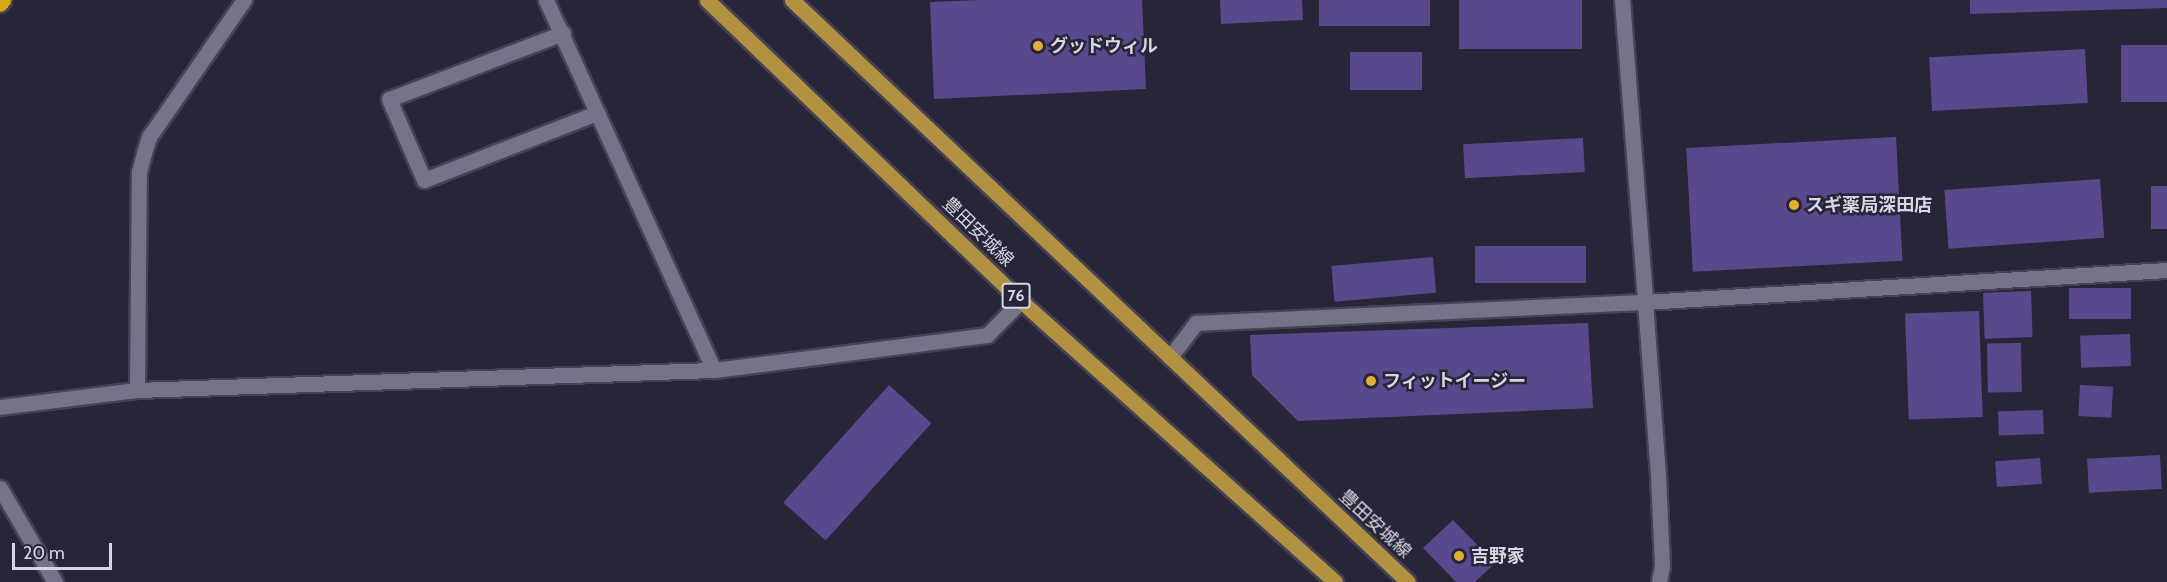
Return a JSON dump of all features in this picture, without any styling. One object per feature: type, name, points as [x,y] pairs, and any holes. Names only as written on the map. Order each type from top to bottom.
[{"type":"main road","name":"豊田安城線","points":[[708,0],[1021,301],[1335,582]]},
{"type":"main road","name":"豊田安城線","points":[[792,0],[1408,582]]},
{"type":"street","points":[[137,390],[139,172],[144,153],[149,137],[244,0]]},
{"type":"street","points":[[546,0],[563,33],[714,370]]},
{"type":"street","points":[[1622,0],[1658,474],[1662,566],[1659,582]]},
{"type":"street","points":[[563,33],[389,99],[424,180],[597,113]]},
{"type":"street","points":[[1170,357],[1196,323],[1645,302],[2167,270]]},
{"type":"street","points":[[0,407],[137,390],[714,370],[987,335],[1021,301]]},
{"type":"street","points":[[0,488],[55,582]]},
{"type":"building","name":"グッドウィル","points":[[1142,0],[1146,89],[934,99],[930,2]]},
{"type":"building","points":[[1220,0],[1302,0],[1303,20],[1221,24]]},
{"type":"building","points":[[1319,0],[1430,0],[1430,26],[1319,26]]},
{"type":"building","points":[[1459,0],[1582,0],[1582,49],[1459,49]]},
{"type":"building","points":[[1970,0],[2167,0],[2167,8],[1970,14]]},
{"type":"building","points":[[2121,45],[2167,45],[2167,102],[2121,102]]},
{"type":"building","points":[[2085,49],[2088,103],[1932,111],[1929,57]]},
{"type":"building","points":[[1350,52],[1422,52],[1422,90],[1350,90]]},
{"type":"building","name":"スギ薬局深田店","points":[[1896,137],[1902,261],[1693,272],[1686,148]]},
{"type":"building","points":[[1583,138],[1585,172],[1465,178],[1463,144]]},
{"type":"building","points":[[2100,179],[2104,238],[1948,249],[1944,190]]},
{"type":"building","points":[[2151,186],[2167,186],[2167,229],[2151,229]]},
{"type":"building","points":[[1475,246],[1586,246],[1586,283],[1475,283]]},
{"type":"building","points":[[1433,257],[1436,293],[1335,302],[1331,266]]},
{"type":"building","points":[[2069,288],[2131,288],[2131,319],[2069,319]]},
{"type":"building","points":[[2031,291],[2033,337],[1985,339],[1983,293]]},
{"type":"building","points":[[1979,311],[1983,417],[1909,420],[1905,314]]},
{"type":"building","points":[[1588,323],[1593,408],[1298,421],[1252,375],[1250,335]]},
{"type":"building","points":[[2130,334],[2131,366],[2081,368],[2080,336]]},
{"type":"building","points":[[2021,343],[2022,392],[1988,393],[1987,344]]},
{"type":"building","points":[[889,385],[931,423],[826,541],[783,502]]},
{"type":"building","points":[[2080,385],[2113,387],[2111,418],[2078,416]]},
{"type":"building","points":[[2043,410],[2044,434],[1999,436],[1998,412]]},
{"type":"building","points":[[2160,455],[2162,489],[2089,493],[2087,459]]},
{"type":"building","points":[[2040,458],[2042,484],[1997,487],[1995,461]]},
{"type":"building","name":"吉野家","points":[[1453,520],[1495,563],[1475,582],[1456,582],[1423,548]]},
{"type":"place","name":"グッドウィル","points":[[1038,46]]},
{"type":"place","name":"スギ薬局深田店","points":[[1794,205]]},
{"type":"place","name":"フィットイージー","points":[[1371,381]]},
{"type":"place","name":"吉野家","points":[[1459,556]]}]
